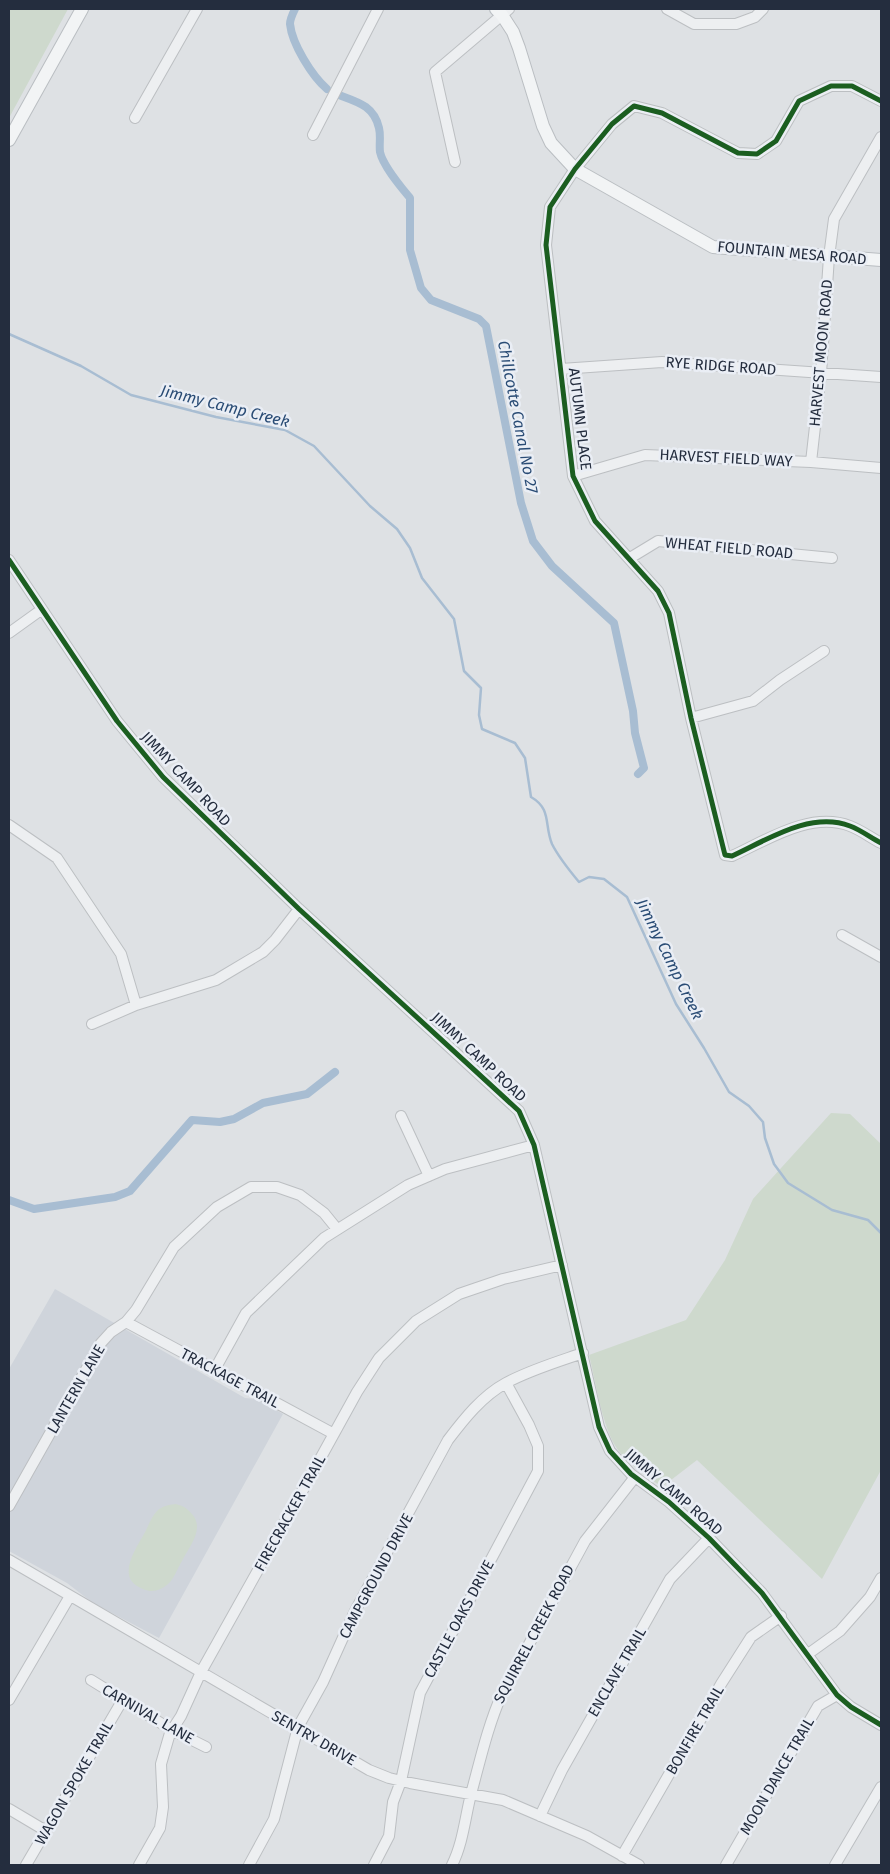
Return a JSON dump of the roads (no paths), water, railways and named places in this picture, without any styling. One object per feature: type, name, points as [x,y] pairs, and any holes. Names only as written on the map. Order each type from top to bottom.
[{"type":"main road","points":[[9,140],[82,9]]},
{"type":"main road","name":"FOUNTAIN MESA ROAD","points":[[503,11],[519,48],[543,126],[551,143],[575,169],[714,247],[881,260]]},
{"type":"street","points":[[135,118],[197,9]]},
{"type":"street","points":[[313,135],[378,9]]},
{"type":"street","points":[[667,9],[694,24],[736,24],[756,17],[763,9]]},
{"type":"street","points":[[455,162],[435,72],[503,11]]},
{"type":"street","name":"AUTUMN PLACE","points":[[881,101],[852,86],[830,86],[799,101],[776,141],[757,154],[738,154],[662,113],[634,106],[612,124],[575,169],[550,207],[546,245],[573,476],[595,521],[658,591],[669,613],[692,718],[726,855],[732,856],[796,827],[832,822],[851,827],[881,843]]},
{"type":"street","name":"HARVEST MOON ROAD","points":[[811,462],[821,373],[829,257],[834,219],[881,137]]},
{"type":"street","name":"RYE RIDGE ROAD","points":[[561,370],[662,362],[881,377]]},
{"type":"street","name":"HARVEST FIELD WAY","points":[[573,476],[645,455],[811,462],[881,468]]},
{"type":"street","name":"WHEAT FIELD ROAD","points":[[630,558],[658,541],[832,558]]},
{"type":"street","name":"JIMMY CAMP ROAD","points":[[9,560],[117,721],[163,777],[299,909],[519,1111],[534,1145],[599,1427],[610,1451],[635,1477],[669,1502],[709,1538],[762,1592],[836,1695],[851,1707],[881,1724]]},
{"type":"street","points":[[9,633],[41,610]]},
{"type":"street","points":[[692,718],[753,700],[824,651]]},
{"type":"street","points":[[9,825],[57,858],[121,954],[136,1005]]},
{"type":"street","points":[[92,1024],[136,1005],[216,980],[263,952],[299,909]]},
{"type":"street","points":[[842,935],[881,957]]},
{"type":"street","points":[[401,1116],[429,1176]]},
{"type":"street","points":[[215,1369],[246,1313],[324,1238],[408,1185],[445,1169],[534,1145]]},
{"type":"street","name":"LANTERN LANE","points":[[9,1506],[101,1343],[126,1322],[136,1310],[174,1247],[217,1207],[251,1187],[278,1187],[300,1195],[324,1213],[338,1230]]},
{"type":"street","name":"FIRECRACKER TRAIL","points":[[139,1865],[160,1828],[163,1807],[161,1764],[172,1730],[181,1716],[201,1672],[357,1392],[379,1358],[416,1321],[459,1294],[504,1278],[562,1265]]},
{"type":"street","name":"TRACKAGE TRAIL","points":[[126,1322],[334,1434]]},
{"type":"street","name":"CAMPGROUND DRIVE","points":[[249,1865],[274,1819],[298,1727],[323,1682],[355,1611],[448,1440],[466,1417],[494,1391],[506,1383],[583,1353]]},
{"type":"street","name":"CASTLE OAKS DRIVE","points":[[374,1865],[389,1836],[393,1802],[401,1781],[420,1693],[538,1471],[538,1446],[530,1425],[506,1383]]},
{"type":"street","name":"SQUIRREL CREEK ROAD","points":[[452,1865],[459,1851],[471,1794],[494,1711],[502,1694],[580,1549],[635,1477]]},
{"type":"street","name":"ENCLAVE TRAIL","points":[[540,1816],[562,1770],[670,1579],[709,1538]]},
{"type":"street","name":"SENTRY DRIVE","points":[[9,1560],[370,1770],[388,1778],[401,1781],[503,1800],[587,1836],[639,1865]]},
{"type":"street","points":[[808,1654],[840,1631],[870,1598],[881,1578]]},
{"type":"street","points":[[9,1700],[70,1596]]},
{"type":"street","name":"BONFIRE TRAIL","points":[[622,1856],[721,1684],[751,1638],[781,1616]]},
{"type":"street","name":"CARNIVAL LANE","points":[[91,1680],[122,1701],[206,1747]]},
{"type":"street","name":"MOON DANCE TRAIL","points":[[726,1865],[818,1706],[836,1695]]},
{"type":"street","name":"WAGON SPOKE TRAIL","points":[[26,1865],[122,1701]]},
{"type":"street","points":[[835,1865],[881,1787]]},
{"type":"street","points":[[9,1809],[46,1830]]},
{"type":"waterway","name":"Chillcotte Canal No 27","points":[[295,9],[290,24],[295,41],[309,68],[327,89]]},
{"type":"waterway","name":"Chillcotte Canal No 27","points":[[339,95],[364,106],[373,115],[379,128],[382,158],[410,198],[410,250],[421,288],[431,300],[479,319],[486,326],[521,503],[533,541],[552,566],[614,623],[633,711],[635,733],[644,768],[638,774]]},
{"type":"waterway","name":"Jimmy Camp Creek","points":[[9,334],[81,366],[131,395],[216,417],[285,430],[314,446],[370,506],[397,529],[410,548],[422,578],[454,619],[464,671],[481,688],[479,715],[482,729],[515,743],[525,758],[531,797],[538,802],[545,812],[552,844],[561,859],[579,882],[589,877],[604,879],[627,897],[676,1004],[729,1092],[749,1106],[763,1122],[765,1138],[774,1164],[788,1183],[832,1210],[868,1220],[881,1233]]},
{"type":"waterway","name":"Chillcotte Canal No 27","points":[[9,1200],[34,1209],[115,1197],[130,1191],[192,1120],[220,1122],[234,1119],[263,1103],[307,1094],[335,1072]]}]
